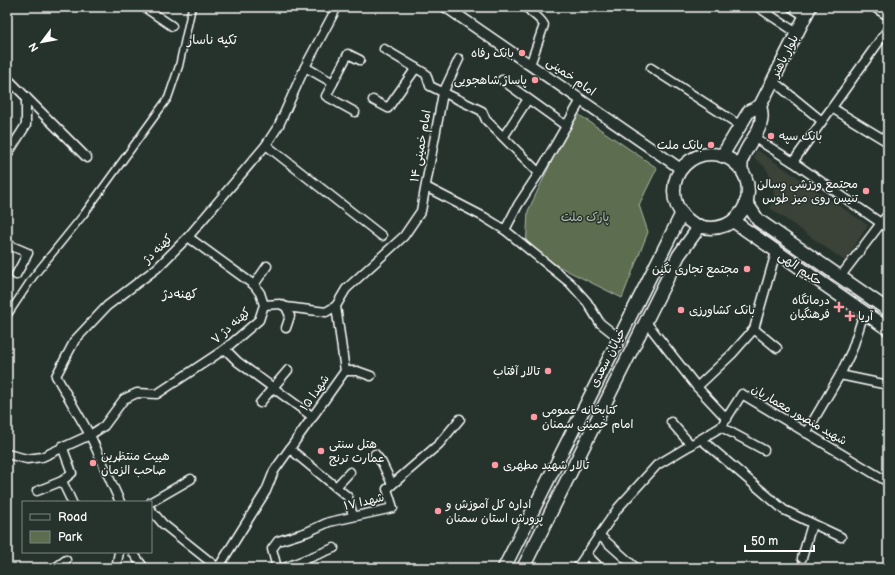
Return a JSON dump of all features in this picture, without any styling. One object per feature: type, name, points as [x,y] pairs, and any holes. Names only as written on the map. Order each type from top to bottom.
[{"type":"main road","name":"بلوار باهنر","points":[[760,106],[808,12]]},
{"type":"main road","points":[[722,156],[749,111],[760,106],[763,115],[755,138],[743,157],[741,169]]},
{"type":"main road","points":[[711,154],[722,156],[733,161],[741,169],[746,179],[748,191],[746,202],[741,212],[733,221],[723,226],[712,228],[700,226],[690,221],[682,213],[676,202],[674,191],[676,179],[681,169],[690,161],[700,156],[711,154]]},
{"type":"main road","name":"حکیم الهی","points":[[746,202],[758,220],[888,310]]},
{"type":"main road","name":"خیابان سعدی","points":[[504,568],[682,213]]},
{"type":"main road","points":[[749,233],[758,220]]},
{"type":"main road","name":"حکیم الهی","points":[[733,221],[888,330]]},
{"type":"main road","name":"خیابان سعدی","points":[[524,568],[680,255],[700,226]]},
{"type":"main road","points":[[642,292],[650,290],[658,299]]},
{"type":"street","points":[[144,7],[172,26]]},
{"type":"street","points":[[7,316],[33,277],[84,214],[168,98],[179,66],[192,7]]},
{"type":"street","name":"کهنه دژ","points":[[120,501],[90,434],[56,376],[75,340],[107,306],[157,268],[188,237],[266,145],[279,124],[305,67],[337,7]]},
{"type":"street","name":"امام خمینی","points":[[446,7],[681,169]]},
{"type":"street","points":[[527,7],[530,11],[539,16],[544,25],[530,65]]},
{"type":"street","points":[[758,7],[797,32]]},
{"type":"street","points":[[790,7],[808,12]]},
{"type":"street","points":[[874,7],[888,16]]},
{"type":"street","points":[[793,162],[888,29]]},
{"type":"street","points":[[384,49],[426,74],[430,86],[482,111],[486,120],[504,136],[539,173]]},
{"type":"street","points":[[355,112],[326,96],[348,54],[360,60]]},
{"type":"street","name":"امام خمینی ۱۴","points":[[336,306],[346,289],[404,236],[421,212],[432,142],[443,93],[460,59]]},
{"type":"street","points":[[305,67],[333,83]]},
{"type":"street","points":[[373,100],[388,108],[416,68]]},
{"type":"street","points":[[651,68],[741,126]]},
{"type":"street","points":[[7,78],[87,158]]},
{"type":"street","points":[[502,80],[566,126]]},
{"type":"street","points":[[773,81],[822,121]]},
{"type":"street","points":[[7,156],[26,126],[26,97]]},
{"type":"street","points":[[504,136],[528,99]]},
{"type":"street","points":[[505,230],[518,204],[539,173],[581,100]]},
{"type":"street","points":[[832,108],[888,142]]},
{"type":"street","points":[[755,138],[793,162],[888,228]]},
{"type":"street","points":[[266,145],[382,236]]},
{"type":"street","points":[[426,187],[484,217],[505,230],[570,283],[587,302],[600,323],[619,338]]},
{"type":"street","points":[[840,277],[888,214]]},
{"type":"street","name":"کهنه دژ ۷","points":[[90,434],[104,426],[124,399],[137,393],[157,394],[225,349],[259,320],[264,305],[260,293],[254,286],[188,237]]},
{"type":"street","points":[[7,244],[28,253],[16,274]]},
{"type":"street","points":[[698,387],[732,354],[754,329],[776,252]]},
{"type":"street","points":[[254,286],[267,266]]},
{"type":"street","points":[[264,305],[280,304],[286,307],[326,312],[336,306]]},
{"type":"street","name":"شهدا ۱۵","points":[[218,568],[266,491],[274,471],[345,371],[336,306]]},
{"type":"street","points":[[286,307],[290,316],[286,328]]},
{"type":"street","points":[[806,432],[840,375],[864,313]]},
{"type":"street","points":[[646,322],[698,387],[726,419]]},
{"type":"street","points":[[754,329],[777,348]]},
{"type":"street","points":[[225,349],[238,362],[313,418]]},
{"type":"street","points":[[260,403],[288,370]]},
{"type":"street","points":[[345,371],[357,371],[371,376]]},
{"type":"street","points":[[840,375],[888,385]]},
{"type":"street","name":"شهید منصور معماریان","points":[[577,568],[618,508],[657,466],[702,440],[721,427],[742,394],[888,482]]},
{"type":"street","name":"شهدا ۱۷","points":[[277,568],[272,549],[278,541],[307,532],[329,522],[393,508],[387,489],[439,444],[460,419]]},
{"type":"street","points":[[671,422],[691,445]]},
{"type":"street","points":[[721,427],[764,450]]},
{"type":"street","points":[[7,454],[27,459],[42,457],[62,446],[90,434]]},
{"type":"street","points":[[702,440],[784,510],[840,537]]},
{"type":"street","points":[[37,491],[62,481],[72,473],[62,446]]},
{"type":"street","points":[[290,449],[348,497],[353,516]]},
{"type":"street","points":[[375,454],[382,463],[392,484]]},
{"type":"street","points":[[336,487],[350,472]]},
{"type":"street","points":[[152,501],[191,479]]},
{"type":"street","points":[[62,481],[72,501]]},
{"type":"street","points":[[152,511],[163,524],[218,568]]},
{"type":"street","points":[[802,558],[812,524]]},
{"type":"street","points":[[599,535],[636,568]]},
{"type":"street","points":[[284,568],[334,548]]},
{"type":"street","points":[[116,568],[119,553]]},
{"type":"street","points":[[133,553],[144,568]]},
{"type":"street","points":[[586,554],[600,568]]},
{"type":"street","points":[[55,568],[66,560]]},
{"type":"shaded area","points":[[757,150],[868,225],[845,261],[770,208],[774,194],[772,179],[765,167],[753,157]]},
{"type":"green space","name":"پارک ملت","points":[[575,112],[657,168],[639,205],[648,232],[622,298],[526,250],[528,211]]},
{"type":"place","name":"بانک رفاه","points":[[522,53]]},
{"type":"place","name":"پاساژ شاهجویی","points":[[535,80]]},
{"type":"place","name":"بانک سپه","points":[[771,136]]},
{"type":"place","name":"بانک ملت","points":[[711,145]]},
{"type":"place","name":"مجتمع ورزشی وسالن تنیس روی میز طوس","points":[[866,191]]},
{"type":"place","name":"مجتمع تجاری نگین","points":[[747,269]]},
{"type":"place","name":"درمانگاه فرهنگیان","points":[[839,307]]},
{"type":"place","name":"بانک کشاورزی","points":[[681,310]]},
{"type":"place","name":"آریا","points":[[850,316]]},
{"type":"place","name":"تالار آفتاب","points":[[548,371]]},
{"type":"place","name":"کتابخانه عمومی امام خمینی سمنان","points":[[534,417]]},
{"type":"place","name":"هتل سنتی عمارت ترنج","points":[[321,451]]},
{"type":"place","name":"هییت منتظرین صاحب الزمان","points":[[93,463]]},
{"type":"place","name":"تالار شهید مطهری","points":[[495,465]]},
{"type":"place","name":"اداره کل آموزش و پرورش استان سمنان","points":[[438,511]]},
{"type":"district","name":"تکیه ناسار","points":[[212,40]]},
{"type":"district","name":"کهنه‌دژ","points":[[180,294]]}]
